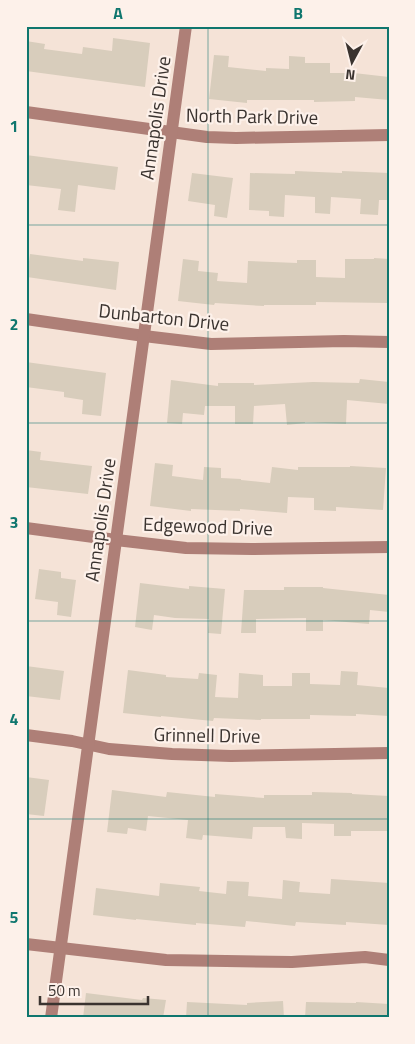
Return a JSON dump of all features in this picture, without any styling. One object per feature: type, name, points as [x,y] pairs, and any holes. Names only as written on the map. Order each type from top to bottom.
[{"type":"street","name":"Annapolis Drive","points":[[51,1018],[186,26]]},
{"type":"street","name":"North Park Drive","points":[[26,112],[207,137],[389,135]]},
{"type":"street","name":"Dunbarton Drive","points":[[26,319],[211,344],[344,341],[389,342]]},
{"type":"street","name":"Edgewood Drive","points":[[26,528],[186,548],[389,547]]},
{"type":"street","name":"Grinnell Drive","points":[[26,735],[72,741],[109,749],[172,754],[222,756],[389,753]]},
{"type":"street","points":[[26,944],[166,960],[292,962],[365,958],[389,960]]},
{"type":"building","points":[[113,38],[150,43],[145,87],[26,71],[26,41],[45,44],[44,49],[82,54],[83,47],[112,51]]},
{"type":"building","points":[[214,55],[229,56],[228,67],[266,71],[266,68],[289,69],[289,56],[305,57],[305,63],[330,63],[330,73],[354,73],[389,77],[389,100],[355,97],[355,101],[247,100],[247,103],[209,99]]},
{"type":"building","points":[[26,155],[118,167],[115,190],[78,185],[75,212],[58,210],[61,189],[26,185]]},
{"type":"building","points":[[295,171],[389,173],[389,200],[379,200],[378,215],[360,214],[361,199],[331,197],[330,214],[315,213],[315,197],[285,195],[284,217],[269,216],[269,211],[249,210],[250,173],[295,174]]},
{"type":"building","points":[[192,173],[233,178],[227,218],[214,216],[215,205],[188,201]]},
{"type":"building","points":[[30,254],[83,261],[83,258],[119,262],[116,290],[27,277]]},
{"type":"building","points":[[183,259],[199,261],[198,271],[218,273],[217,281],[247,283],[248,261],[297,263],[297,260],[316,260],[316,277],[345,278],[345,259],[389,259],[389,303],[316,302],[316,305],[264,306],[215,303],[214,305],[178,301]]},
{"type":"building","points":[[26,362],[106,373],[101,416],[82,414],[83,400],[64,397],[64,392],[26,387]]},
{"type":"building","points":[[360,379],[389,382],[389,404],[347,400],[346,424],[305,422],[287,425],[285,404],[254,406],[253,424],[235,424],[235,406],[205,406],[204,415],[183,413],[182,424],[167,423],[171,380],[218,386],[218,383],[254,383],[254,385],[313,382],[359,383]]},
{"type":"building","points":[[26,450],[41,452],[40,460],[92,466],[88,494],[26,487]]},
{"type":"building","points":[[155,463],[173,465],[172,476],[203,480],[204,467],[221,468],[221,478],[270,483],[272,467],[298,470],[298,467],[350,466],[386,468],[383,510],[336,507],[336,511],[314,510],[314,498],[288,497],[287,513],[240,509],[240,511],[191,509],[191,511],[150,506]]},
{"type":"building","points":[[39,569],[61,572],[61,578],[76,580],[71,617],[57,615],[58,602],[35,599]]},
{"type":"building","points":[[140,583],[189,589],[189,586],[225,589],[221,634],[208,633],[209,619],[154,615],[152,630],[135,627]]},
{"type":"building","points":[[284,587],[323,587],[389,595],[389,612],[370,610],[369,624],[323,620],[323,631],[306,631],[306,618],[256,619],[256,633],[241,633],[244,590],[284,590]]},
{"type":"building","points":[[26,666],[64,671],[60,700],[26,696]]},
{"type":"building","points":[[128,670],[166,675],[166,677],[198,679],[199,673],[217,675],[215,697],[238,698],[239,673],[263,675],[263,686],[292,686],[292,673],[310,673],[310,684],[340,685],[341,671],[358,672],[357,685],[389,688],[389,716],[356,714],[356,716],[310,715],[310,719],[261,720],[214,718],[213,721],[123,713]]},
{"type":"building","points":[[26,777],[49,780],[44,816],[26,814]]},
{"type":"building","points":[[112,790],[166,797],[167,792],[215,797],[215,794],[264,798],[264,795],[312,795],[312,792],[389,796],[389,831],[351,831],[351,836],[334,836],[334,824],[302,823],[302,839],[286,838],[285,827],[253,827],[252,839],[203,835],[202,840],[186,838],[188,820],[148,816],[146,831],[128,828],[127,834],[107,832]]},
{"type":"building","points":[[331,879],[389,883],[389,925],[346,922],[346,925],[296,922],[295,926],[246,921],[245,927],[196,923],[196,925],[93,915],[96,888],[159,896],[160,883],[200,887],[199,891],[226,894],[227,881],[249,882],[248,896],[282,899],[283,880],[300,882],[299,892],[330,894]]},
{"type":"building","points":[[86,993],[142,1000],[143,998],[166,1000],[163,1018],[83,1018]]},
{"type":"building","points":[[283,1001],[284,1018],[186,1018],[187,1002],[247,1005],[247,1003]]},
{"type":"building","points":[[306,1002],[389,1004],[389,1018],[305,1018]]}]
